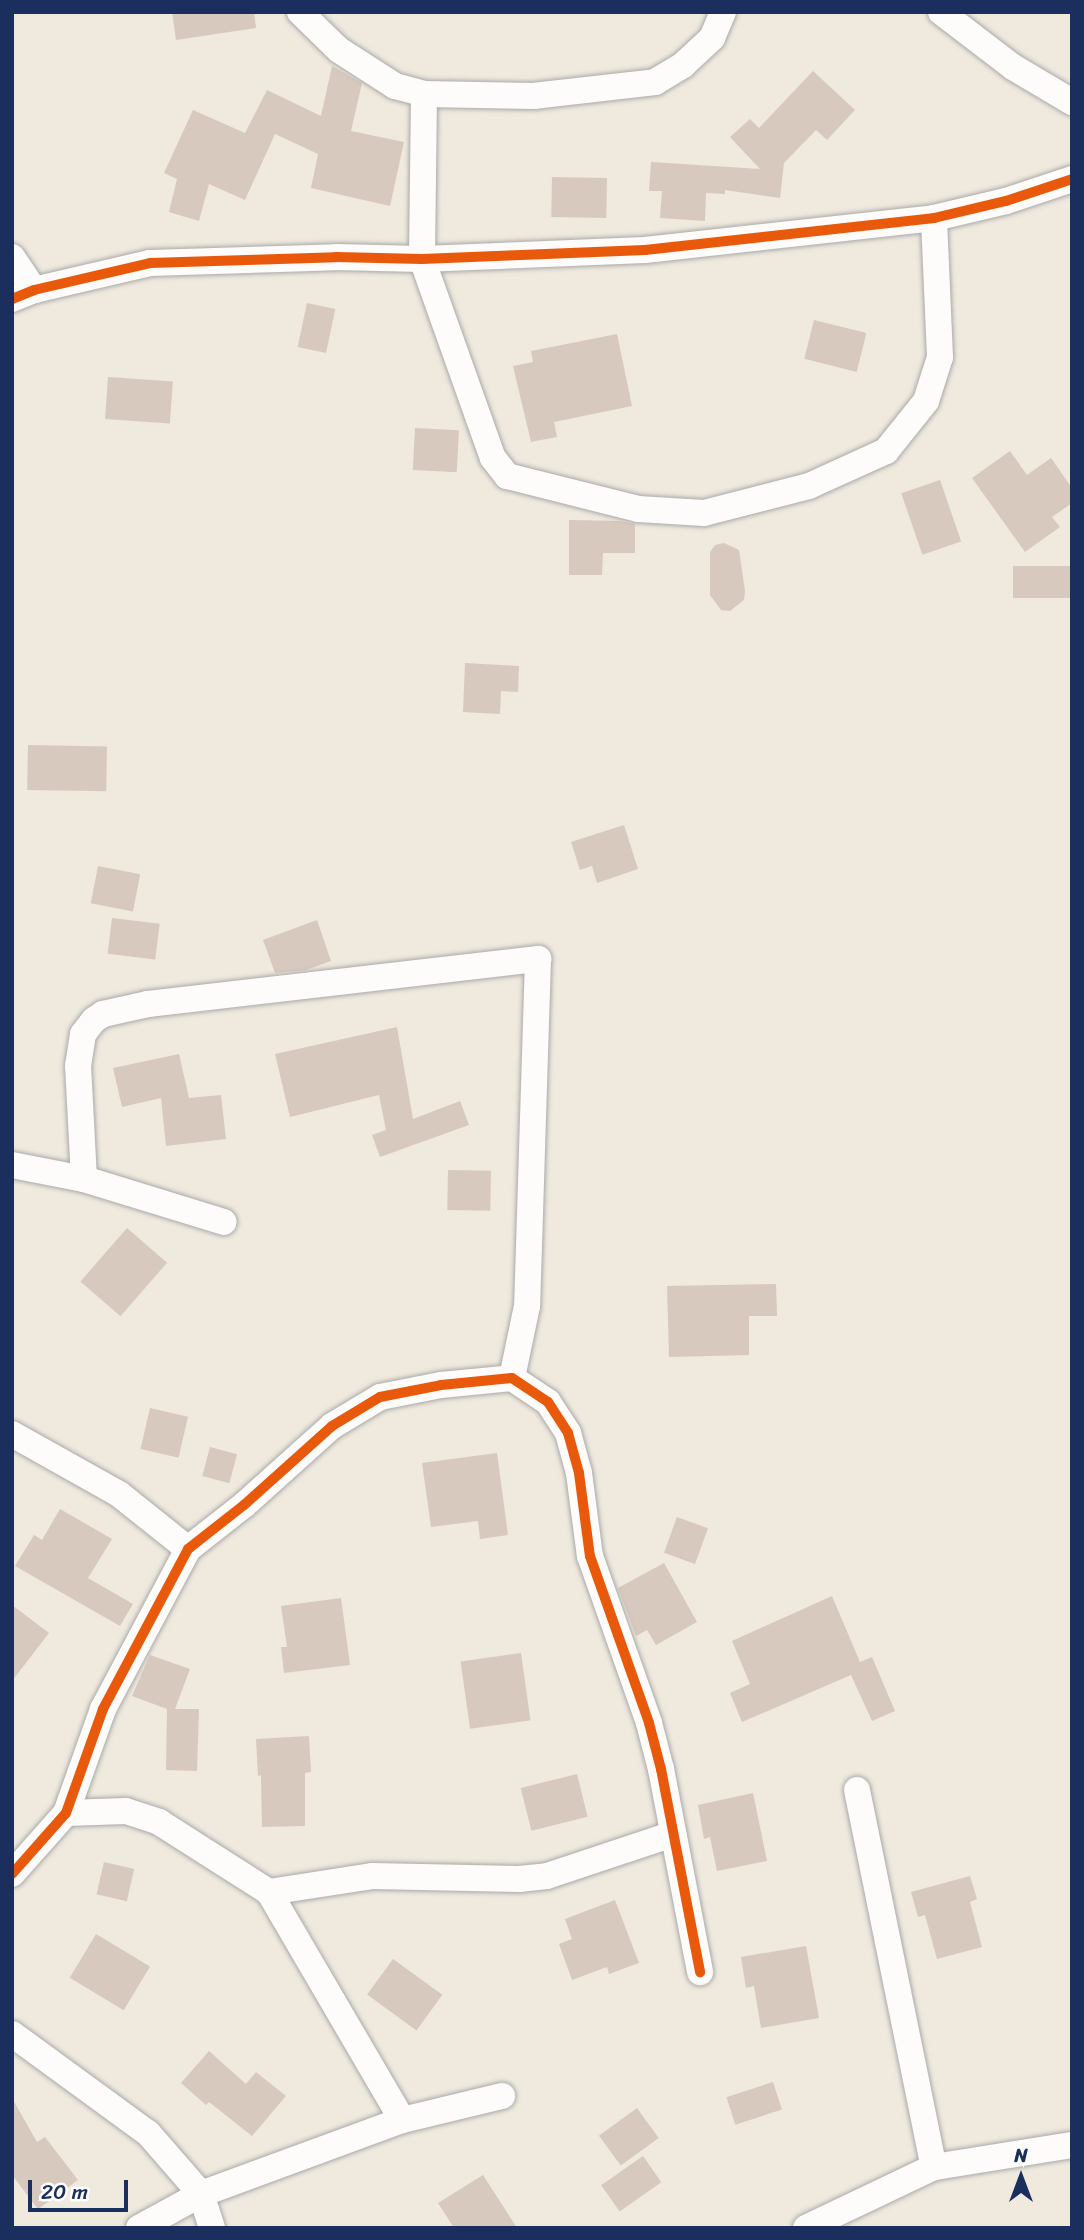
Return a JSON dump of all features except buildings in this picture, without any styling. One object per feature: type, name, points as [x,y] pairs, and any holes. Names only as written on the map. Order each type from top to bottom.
[{"type":"street","points":[[300,12],[338,50],[395,86],[424,94],[533,96],[655,82],[682,65],[712,38],[723,12]]},
{"type":"street","points":[[942,12],[1013,66],[1072,102]]},
{"type":"street","points":[[424,94],[422,259],[492,458],[507,477],[638,509],[704,513],[809,486],[886,451],[926,401],[940,357],[933,218]]},
{"type":"street","points":[[12,257],[23,295],[150,263],[335,257],[422,259],[645,250],[933,218],[1006,201],[1072,179]]},
{"type":"street","points":[[83,1179],[78,1066],[83,1034],[93,1020],[103,1014],[148,1004],[538,959],[527,1306],[512,1378]]},
{"type":"street","points":[[12,1165],[83,1179],[224,1222]]},
{"type":"street","points":[[12,1874],[65,1813],[103,1709],[188,1549],[244,1505],[332,1426],[380,1397],[441,1385],[512,1378],[548,1402],[568,1433],[579,1473],[590,1556],[649,1723],[699,1972]]},
{"type":"street","points":[[12,1434],[118,1494],[188,1549]]},
{"type":"street","points":[[856,1790],[934,2167]]},
{"type":"street","points":[[65,1813],[126,1811],[159,1822],[269,1892],[401,2120]]},
{"type":"street","points":[[269,1892],[372,1876],[519,1879],[547,1876],[673,1834]]},
{"type":"street","points":[[12,2034],[148,2133],[201,2194],[212,2228]]},
{"type":"street","points":[[139,2228],[201,2194],[401,2120],[502,2096]]},
{"type":"street","points":[[806,2228],[934,2167],[1072,2145]]},
{"type":"cycle path","points":[[12,299],[34,290],[150,263],[336,257],[422,259],[645,250],[934,218],[1006,201],[1072,179]]},
{"type":"cycle path","points":[[12,1874],[66,1813],[103,1709],[188,1549],[244,1505],[332,1426],[380,1397],[441,1385],[512,1378],[548,1402],[568,1433],[579,1473],[590,1556],[649,1723],[661,1769],[700,1972]]}]
